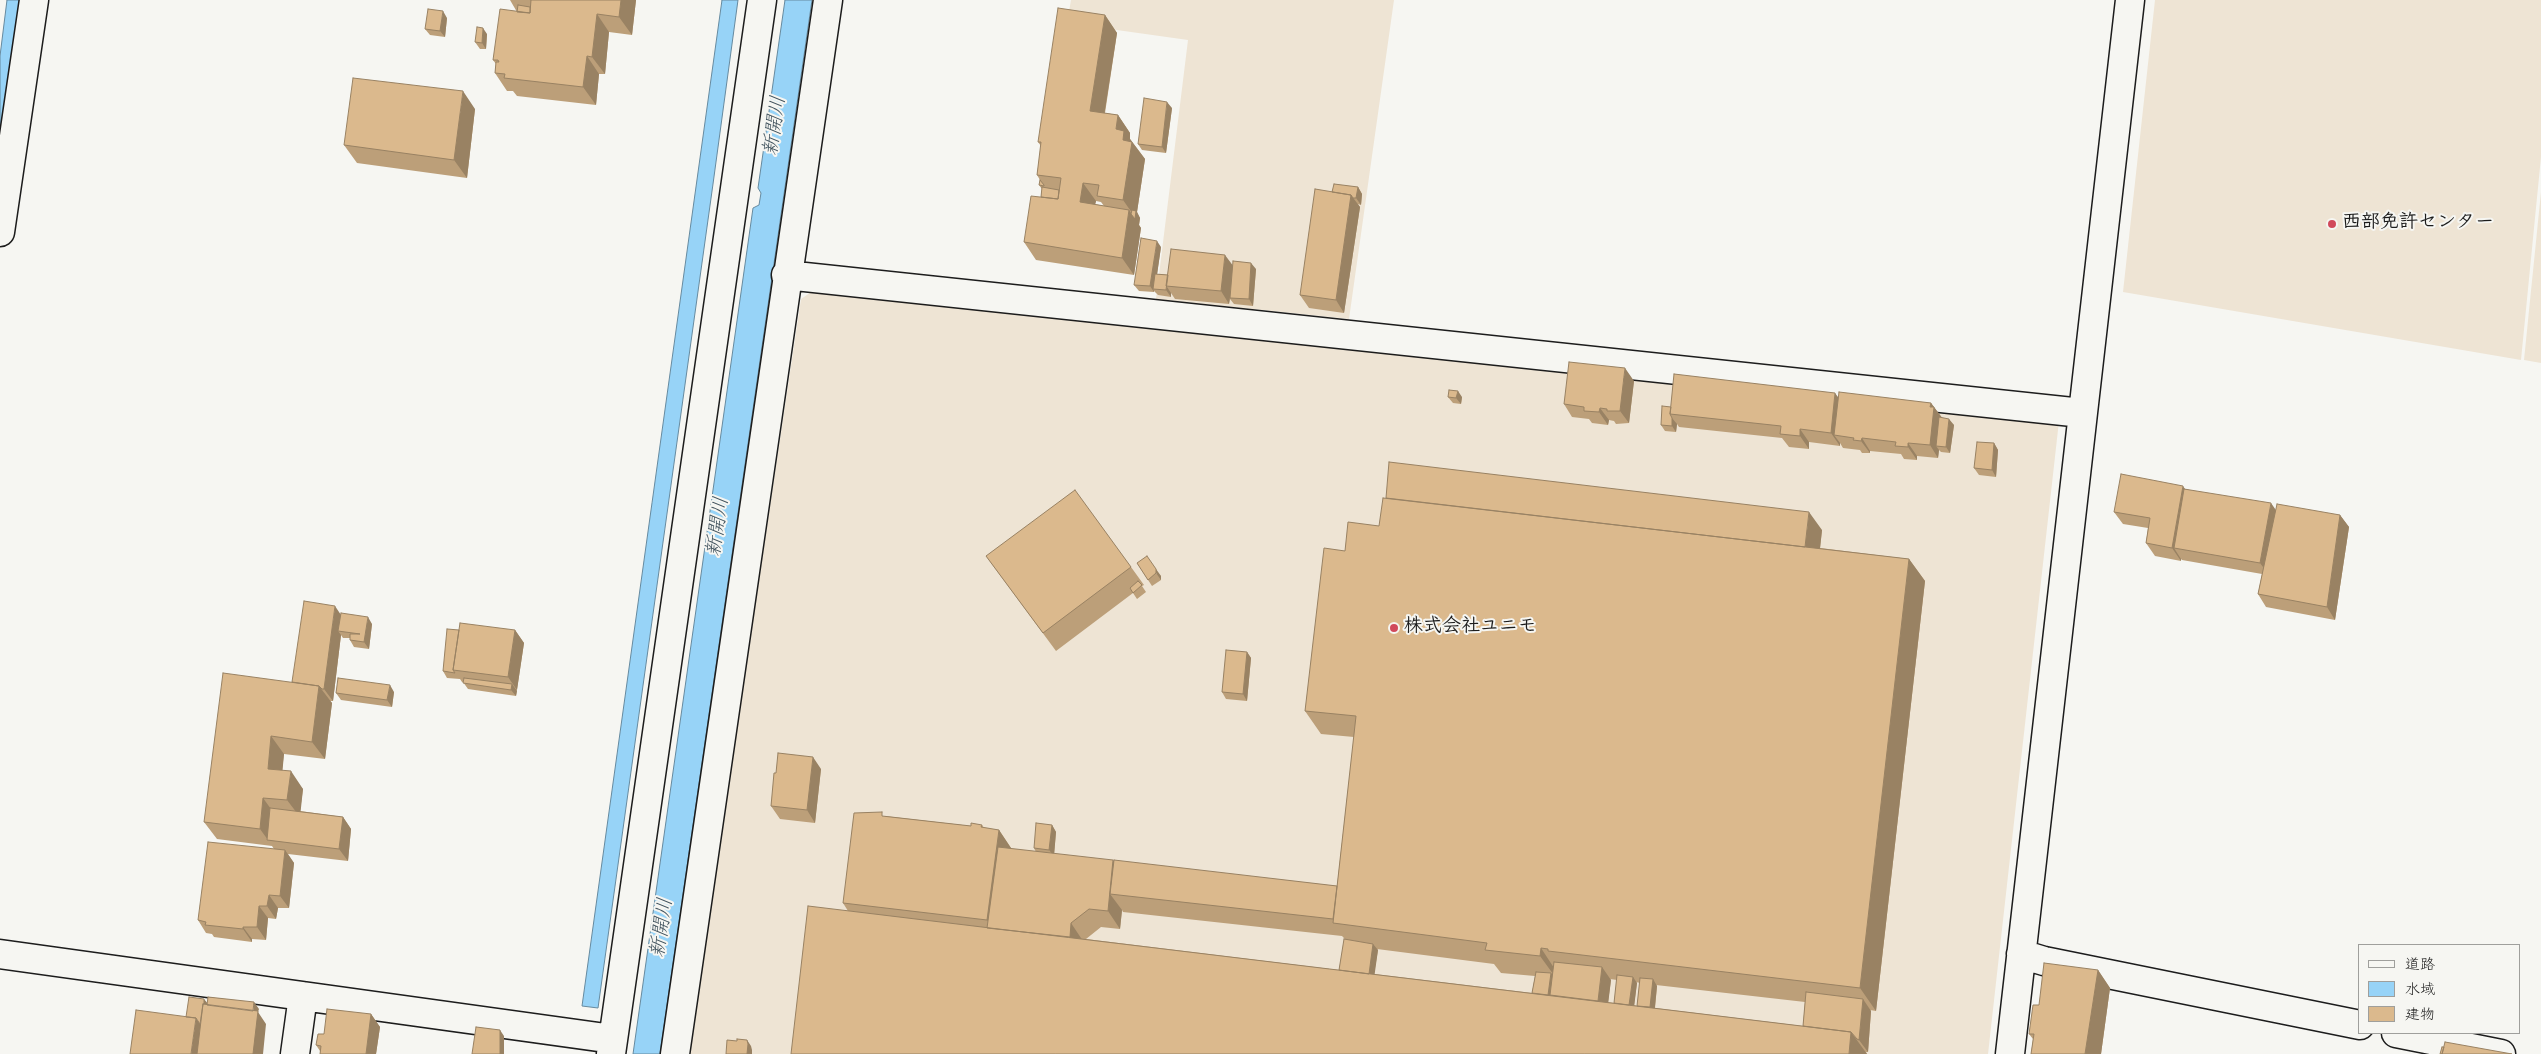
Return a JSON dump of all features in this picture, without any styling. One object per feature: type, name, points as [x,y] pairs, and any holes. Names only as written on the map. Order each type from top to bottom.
[{"type":"street","points":[[0,232],[2,198],[34,0]]},
{"type":"street","points":[[0,954],[303,996],[612,1046],[762,0]]},
{"type":"street","points":[[675,1054],[786,276],[828,0]]},
{"type":"street","points":[[2010,1054],[2130,0]]},
{"type":"street","points":[[786,276],[2082,413]]},
{"type":"street","points":[[2021,954],[2044,961],[2358,1025]]},
{"type":"street","points":[[295,1054],[303,996]]},
{"type":"street","points":[[2401,1034],[2501,1054]]},
{"type":"shaded area","points":[[1071,0],[1394,0],[1349,319],[1156,299],[1188,40],[1067,23]]},
{"type":"shaded area","name":"西部免許センター","points":[[2155,0],[2541,0],[2541,157],[2521,360],[2123,292]]},
{"type":"shaded area","points":[[2541,192],[2541,363],[2524,360]]},
{"type":"shaded area","name":"株式会社ユニモ","points":[[817,288],[2059,421],[1988,1054],[688,1054],[801,299]]},
{"type":"water","points":[[7,0],[22,0],[0,165],[0,56]]},
{"type":"water","points":[[722,0],[738,0],[713,184],[598,1008],[582,1006]]},
{"type":"water","name":"新開川","points":[[785,0],[812,0],[660,1054],[633,1054],[753,208],[759,205],[761,193],[758,188]]},
{"type":"building","points":[[531,0],[621,0],[619,17],[597,14],[592,57],[587,56],[583,87],[504,78],[505,74],[495,73],[496,62],[499,62],[498,60],[493,60],[500,9],[530,13]]},
{"type":"building","points":[[518,5],[530,7],[530,13],[517,12]]},
{"type":"building","points":[[1058,8],[1105,15],[1090,111],[1118,115],[1116,129],[1124,131],[1123,140],[1132,142],[1123,200],[1097,196],[1099,185],[1083,183],[1080,202],[1129,210],[1122,258],[1024,242],[1031,196],[1058,199],[1061,178],[1037,175],[1041,142],[1038,142]]},
{"type":"building","points":[[428,9],[443,11],[440,31],[425,29]]},
{"type":"building","points":[[477,27],[483,28],[482,43],[475,42]]},
{"type":"building","points":[[353,78],[463,91],[454,160],[344,145]]},
{"type":"building","points":[[1144,98],[1167,102],[1162,147],[1138,144]]},
{"type":"building","points":[[1334,184],[1358,187],[1356,198],[1353,198],[1351,195],[1332,192]]},
{"type":"building","points":[[1042,187],[1059,190],[1058,199],[1041,197]]},
{"type":"building","points":[[1315,189],[1351,195],[1336,300],[1300,295]]},
{"type":"building","points":[[1132,210],[1136,211],[1135,219],[1131,214]]},
{"type":"building","points":[[1141,238],[1157,241],[1150,286],[1134,285]]},
{"type":"building","points":[[1171,249],[1225,255],[1221,291],[1166,286]]},
{"type":"building","points":[[1233,261],[1251,263],[1249,299],[1230,298]]},
{"type":"building","points":[[1155,274],[1168,275],[1166,290],[1153,289]]},
{"type":"building","points":[[1569,362],[1625,368],[1620,411],[1607,411],[1607,409],[1600,408],[1599,412],[1584,411],[1584,407],[1564,404]]},
{"type":"building","points":[[1674,374],[1835,393],[1831,433],[1800,429],[1800,436],[1780,434],[1781,426],[1670,414]]},
{"type":"building","points":[[1449,390],[1458,391],[1456,398],[1448,397]]},
{"type":"building","points":[[1839,392],[1931,403],[1930,407],[1934,407],[1930,445],[1908,443],[1908,447],[1895,446],[1896,442],[1862,438],[1861,441],[1834,435]]},
{"type":"building","points":[[1662,406],[1671,407],[1672,426],[1661,425]]},
{"type":"building","points":[[1939,417],[1949,419],[1946,447],[1936,446]]},
{"type":"building","points":[[1977,442],[1994,443],[1992,470],[1974,468]]},
{"type":"building","points":[[1389,462],[1809,512],[1805,547],[1386,498]]},
{"type":"building","points":[[2121,474],[2183,486],[2172,548],[2146,543],[2150,518],[2114,512]]},
{"type":"building","points":[[2184,489],[2271,503],[2260,563],[2174,548]]},
{"type":"building","points":[[1075,490],[1131,567],[1043,633],[986,556]]},
{"type":"building","points":[[1383,498],[1909,559],[1860,988],[1548,951],[1548,949],[1541,948],[1540,956],[1485,950],[1487,943],[1333,923],[1356,716],[1305,711],[1324,548],[1345,551],[1348,522],[1379,526]]},
{"type":"building","points":[[2277,504],[2340,515],[2327,607],[2258,594]]},
{"type":"building","points":[[1147,556],[1156,569],[1156,573],[1148,580],[1137,563]]},
{"type":"building","points":[[1138,581],[1142,585],[1133,593],[1130,588]]},
{"type":"building","points":[[304,601],[335,606],[324,689],[319,686],[292,682]]},
{"type":"building","points":[[341,613],[368,617],[364,642],[350,640],[350,634],[360,634],[338,631]]},
{"type":"building","points":[[460,623],[515,630],[508,677],[453,670]]},
{"type":"building","points":[[447,629],[459,630],[453,670],[455,673],[443,671]]},
{"type":"building","points":[[1226,650],[1247,652],[1243,694],[1222,692]]},
{"type":"building","points":[[223,673],[319,686],[312,742],[271,736],[268,769],[291,771],[287,800],[263,798],[260,829],[204,822]]},
{"type":"building","points":[[338,678],[390,685],[387,700],[336,693]]},
{"type":"building","points":[[464,678],[512,684],[511,690],[463,683]]},
{"type":"building","points":[[778,753],[813,757],[807,810],[771,806]]},
{"type":"building","points":[[270,808],[343,817],[339,849],[267,840]]},
{"type":"building","points":[[882,812],[882,816],[971,826],[971,823],[999,830],[987,920],[843,903],[854,813]]},
{"type":"building","points":[[1036,823],[1052,825],[1049,850],[1034,848]]},
{"type":"building","points":[[208,842],[285,850],[280,896],[269,895],[267,906],[259,906],[257,927],[243,927],[243,929],[205,925],[206,922],[198,920]]},
{"type":"building","points":[[998,847],[1113,860],[1108,911],[1089,909],[1071,923],[1070,937],[987,928]]},
{"type":"building","points":[[1114,860],[1337,886],[1333,919],[1110,894]]},
{"type":"building","points":[[808,906],[1851,1032],[1849,1054],[791,1054]]},
{"type":"building","points":[[1344,939],[1373,944],[1369,974],[1339,970]]},
{"type":"building","points":[[1554,962],[1602,967],[1598,1001],[1550,995]]},
{"type":"building","points":[[2044,963],[2098,970],[2085,1054],[2031,1054],[2034,1034],[2029,1034],[2033,1005],[2039,1005]]},
{"type":"building","points":[[1536,972],[1551,973],[1548,995],[1532,993]]},
{"type":"building","points":[[1617,975],[1633,977],[1629,1005],[1614,1003]]},
{"type":"building","points":[[1640,978],[1653,979],[1650,1007],[1637,1006]]},
{"type":"building","points":[[1806,992],[1863,999],[1859,1040],[1851,1032],[1803,1026]]},
{"type":"building","points":[[189,997],[204,999],[200,1024],[196,1018],[186,1017]]},
{"type":"building","points":[[208,997],[254,1002],[253,1011],[207,1005]]},
{"type":"building","points":[[203,1004],[258,1011],[253,1054],[197,1054]]},
{"type":"building","points":[[327,1009],[371,1014],[366,1054],[320,1054],[321,1046],[316,1045],[318,1034],[324,1034]]},
{"type":"building","points":[[136,1010],[196,1018],[191,1054],[130,1054]]},
{"type":"building","points":[[476,1027],[500,1030],[500,1054],[472,1054]]},
{"type":"building","points":[[737,1039],[747,1040],[747,1054],[726,1054],[727,1040],[737,1041]]},
{"type":"building","points":[[2445,1042],[2512,1054],[2442,1054]]},
{"type":"place","name":"西部免許センター","points":[[2332,224]]},
{"type":"place","name":"株式会社ユニモ","points":[[1394,628]]}]
